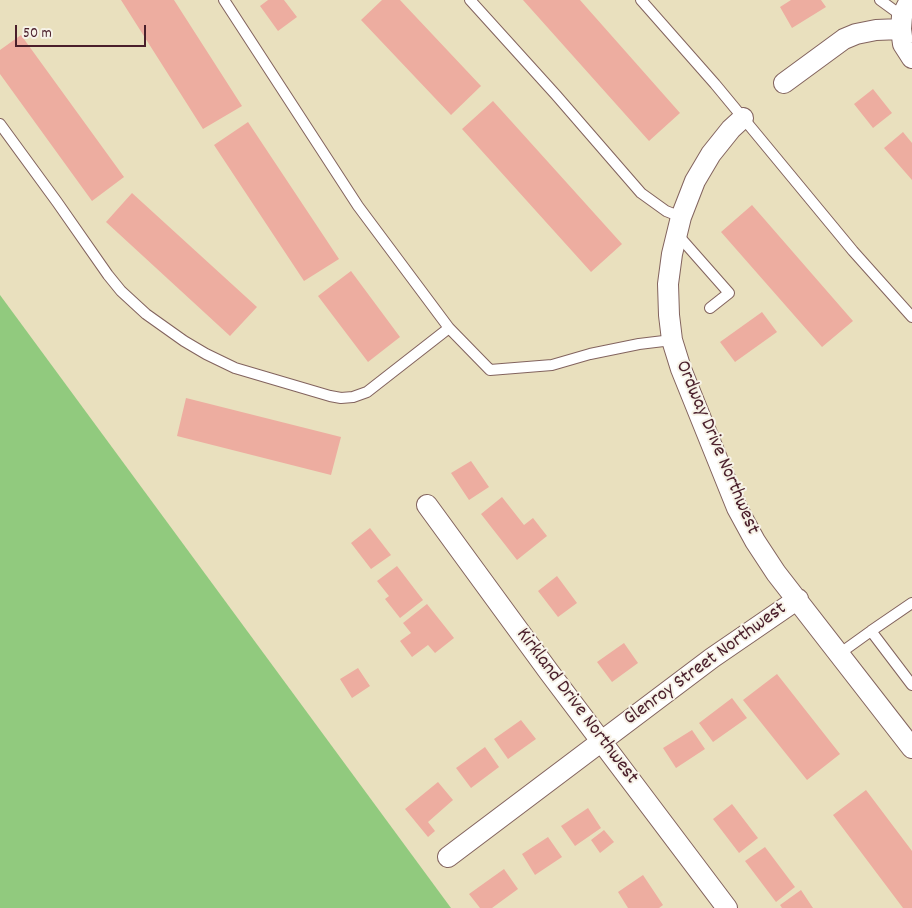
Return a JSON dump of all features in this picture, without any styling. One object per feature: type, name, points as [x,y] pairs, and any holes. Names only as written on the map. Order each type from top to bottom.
[{"type":"street","points":[[904,15],[903,44],[912,58]]},
{"type":"street","points":[[784,83],[844,39],[856,34],[876,30],[904,15]]},
{"type":"street","name":"Ordway Drive Northwest","points":[[743,118],[731,129],[711,154],[695,182],[679,225],[672,254],[668,284],[672,340],[681,369],[737,508],[755,541],[912,748]]},
{"type":"street","name":"Kirkland Drive Northwest","points":[[427,505],[727,908]]},
{"type":"street","name":"Glenroy Street Northwest","points":[[448,857],[712,658],[798,600]]},
{"type":"lane","points":[[224,0],[358,206],[449,328],[490,370],[552,365],[590,354],[639,344],[672,340]]},
{"type":"lane","points":[[470,0],[642,193],[666,211],[679,225],[730,293],[710,308]]},
{"type":"lane","points":[[641,0],[912,317]]},
{"type":"lane","points":[[880,0],[904,15]]},
{"type":"lane","points":[[0,124],[121,291],[146,314],[184,341],[235,368],[330,396],[341,398],[353,397],[367,392],[449,328]]},
{"type":"lane","points":[[840,654],[912,603]]},
{"type":"lane","points":[[871,631],[912,684]]},
{"type":"green space","points":[[0,295],[451,908],[0,908]]},
{"type":"building","points":[[121,0],[174,0],[242,106],[203,129]]},
{"type":"building","points":[[268,0],[284,0],[297,17],[278,31],[260,6]]},
{"type":"building","points":[[382,0],[400,0],[481,86],[451,115],[361,20]]},
{"type":"building","points":[[523,0],[580,0],[680,113],[649,141]]},
{"type":"building","points":[[791,0],[821,0],[826,7],[792,28],[780,7]]},
{"type":"building","points":[[21,35],[124,177],[92,201],[0,74],[0,50]]},
{"type":"building","points":[[873,89],[892,113],[873,128],[854,104]]},
{"type":"building","points":[[493,101],[622,244],[591,272],[462,129]]},
{"type":"building","points":[[248,122],[339,259],[304,281],[214,145]]},
{"type":"building","points":[[903,132],[912,143],[912,180],[884,148]]},
{"type":"building","points":[[132,193],[257,307],[230,336],[106,222]]},
{"type":"building","points":[[752,205],[853,321],[822,347],[721,232]]},
{"type":"building","points":[[351,271],[400,337],[368,362],[318,296]]},
{"type":"building","points":[[762,312],[777,332],[735,362],[720,342]]},
{"type":"building","points":[[186,398],[341,437],[331,475],[177,436]]},
{"type":"building","points":[[471,461],[489,487],[469,500],[451,473]]},
{"type":"building","points":[[502,497],[524,525],[533,518],[547,536],[517,560],[481,514]]},
{"type":"building","points":[[370,528],[391,555],[371,569],[351,543]]},
{"type":"building","points":[[397,566],[423,600],[400,618],[385,599],[389,596],[377,581]]},
{"type":"building","points":[[557,576],[577,603],[558,617],[538,591]]},
{"type":"building","points":[[427,604],[454,638],[435,653],[428,645],[412,657],[400,641],[411,633],[403,623]]},
{"type":"building","points":[[624,643],[638,663],[612,682],[597,662]]},
{"type":"building","points":[[358,668],[370,686],[352,698],[340,679]]},
{"type":"building","points":[[777,674],[840,754],[807,780],[743,700]]},
{"type":"building","points":[[732,698],[747,718],[713,742],[699,723]]},
{"type":"building","points":[[521,720],[536,739],[508,759],[494,739]]},
{"type":"building","points":[[692,730],[705,749],[676,768],[663,748]]},
{"type":"building","points":[[485,747],[499,767],[471,788],[456,768]]},
{"type":"building","points":[[438,782],[453,800],[428,822],[435,831],[428,837],[405,809]]},
{"type":"building","points":[[866,790],[912,851],[912,908],[903,908],[833,815]]},
{"type":"building","points":[[732,804],[758,838],[739,853],[713,819]]},
{"type":"building","points":[[588,808],[601,828],[575,846],[561,826]]},
{"type":"building","points":[[604,830],[614,842],[600,853],[591,840]]},
{"type":"building","points":[[548,837],[562,857],[535,875],[522,854]]},
{"type":"building","points":[[765,847],[795,887],[776,902],[745,861]]},
{"type":"building","points":[[504,869],[518,889],[492,908],[480,908],[469,894]]},
{"type":"building","points":[[643,875],[663,905],[659,908],[628,908],[618,892]]},
{"type":"building","points":[[801,890],[813,908],[782,908],[780,905]]}]
